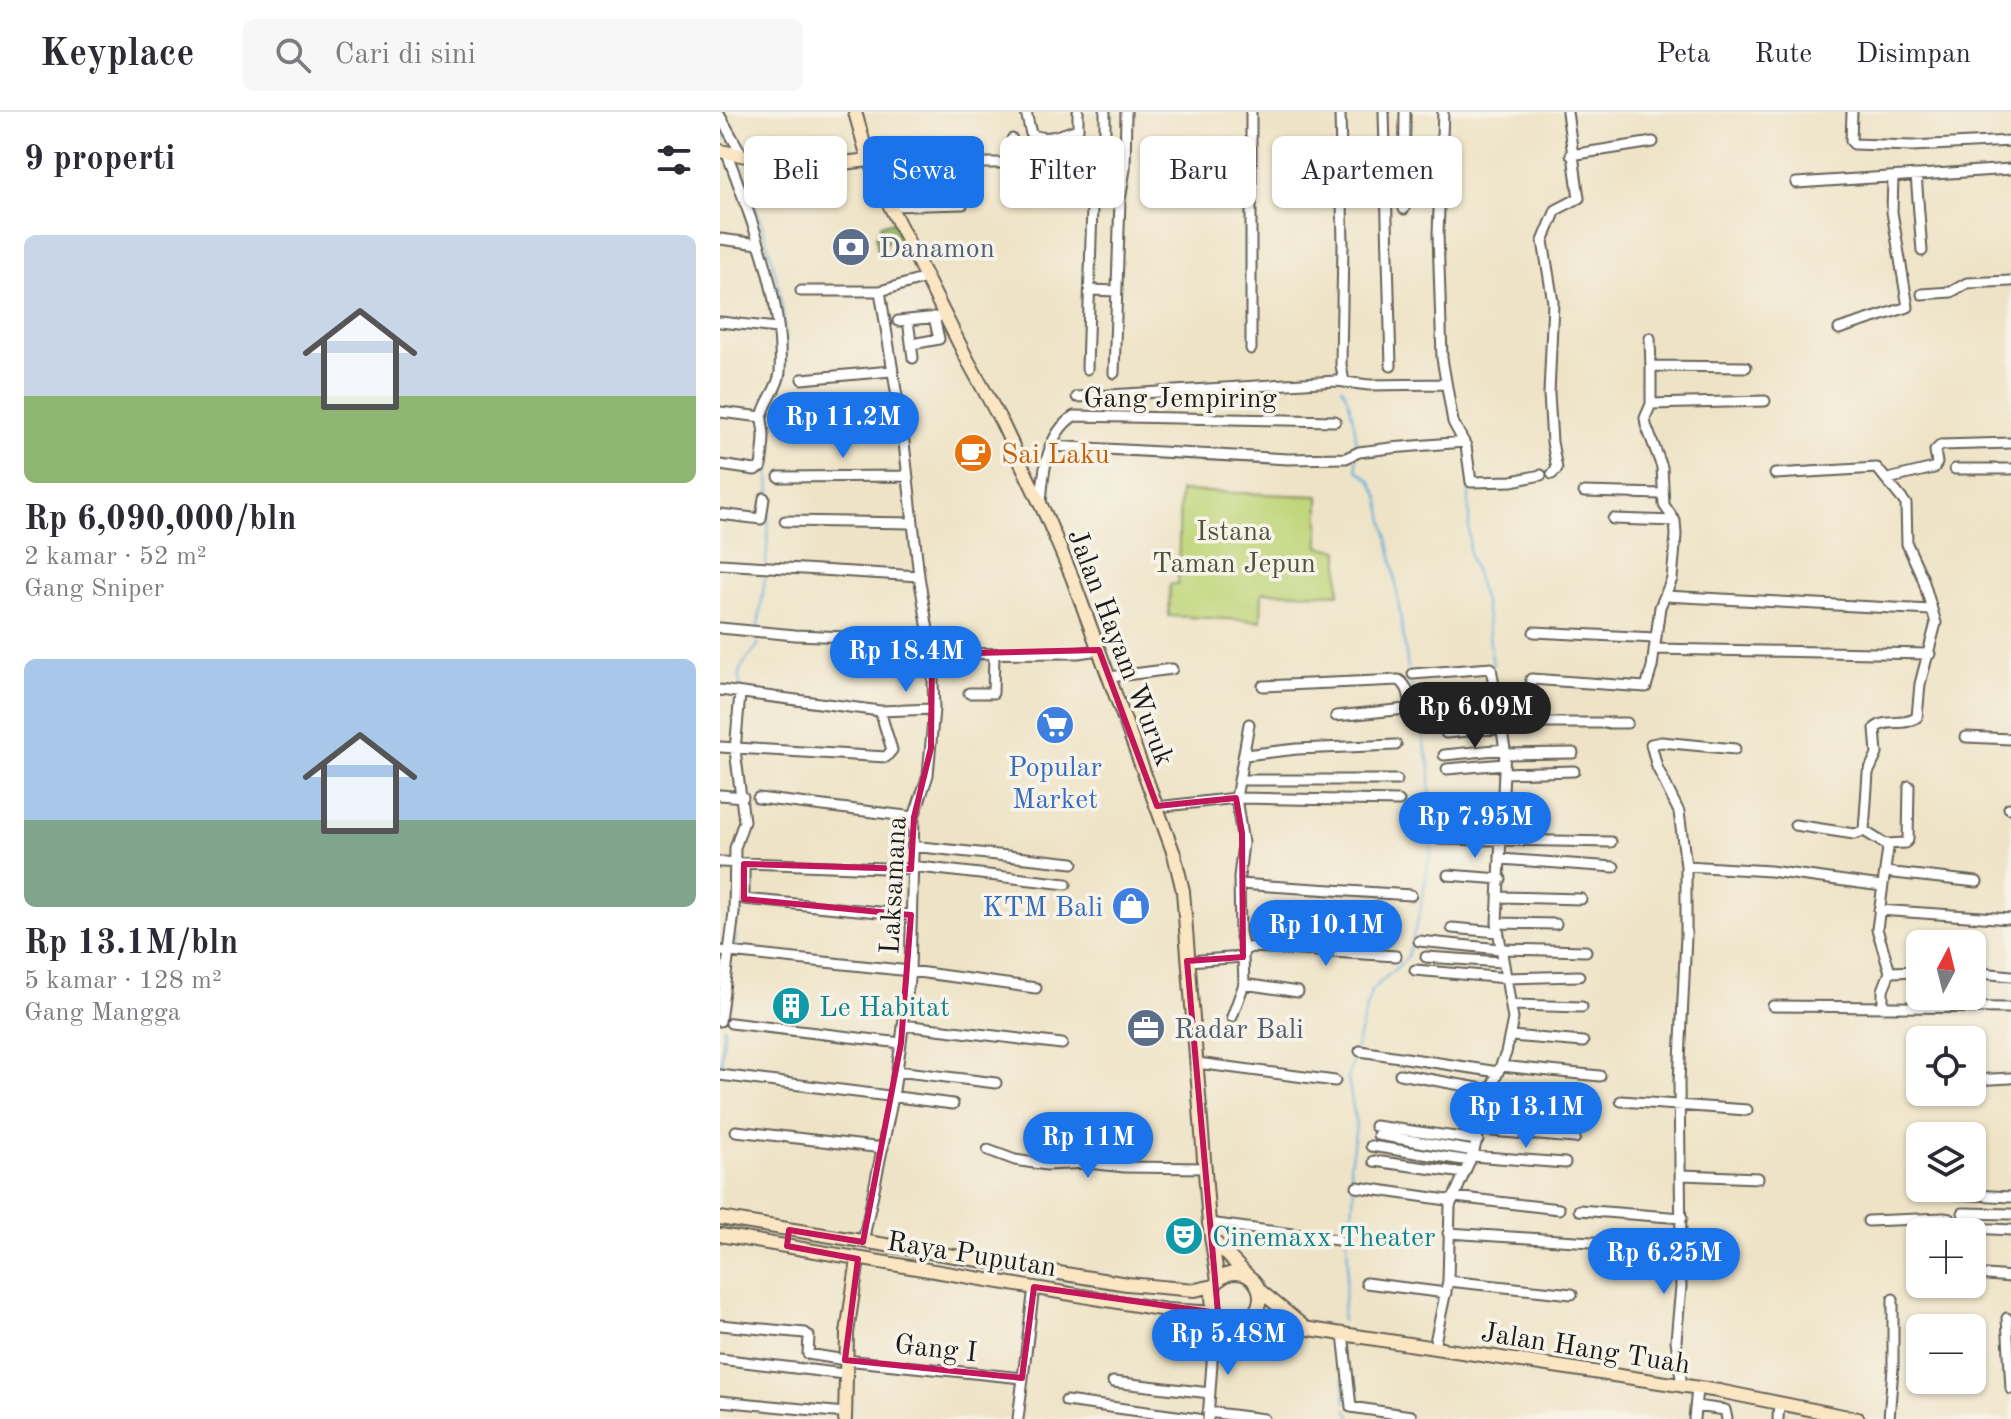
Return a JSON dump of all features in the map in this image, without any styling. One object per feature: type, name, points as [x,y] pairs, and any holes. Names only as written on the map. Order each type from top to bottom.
[{"type":"main road","name":"Jalan Hayam Wuruk","points":[[855,112],[863,138]]},
{"type":"main road","points":[[723,151],[823,165],[863,161]]},
{"type":"main road","name":"Jalan Hayam Wuruk","points":[[891,208],[926,278],[940,316],[1041,504],[1110,677],[1180,878],[1185,967],[1197,1063],[1216,1284]]},
{"type":"main road","name":"Raya Puputan","points":[[720,1218],[1127,1284],[1184,1290],[1216,1284]]},
{"type":"main road","points":[[787,1246],[789,1230]]},
{"type":"main road","name":"Raya Puputan","points":[[720,1235],[1166,1310],[1221,1315]]},
{"type":"main road","points":[[1211,1238],[1259,1290],[1304,1327]]},
{"type":"main road","points":[[845,1416],[845,1360],[858,1259]]},
{"type":"main road","points":[[1249,1277],[1236,1273],[1216,1284],[1212,1298],[1221,1315],[1244,1319],[1259,1304],[1259,1290]]},
{"type":"main road","name":"Jalan Hang Tuah","points":[[1244,1319],[1779,1402],[1798,1413],[1858,1419]]},
{"type":"street","points":[[1026,112],[1032,136]]},
{"type":"street","points":[[1059,136],[1079,127],[1078,112]]},
{"type":"street","points":[[1105,112],[1105,136]]},
{"type":"street","points":[[1114,373],[1126,112]]},
{"type":"street","points":[[1251,112],[1251,349]]},
{"type":"street","points":[[1340,112],[1343,245],[1341,382]]},
{"type":"street","points":[[1384,112],[1391,366]]},
{"type":"street","points":[[1404,209],[1405,112]]},
{"type":"street","points":[[1443,112],[1438,234],[1440,313],[1446,384],[1453,422],[1464,442],[1471,482],[1512,481],[1541,475]]},
{"type":"street","points":[[1552,474],[1557,469],[1549,394],[1553,302],[1543,241],[1556,210],[1579,200],[1567,112]]},
{"type":"street","points":[[1852,112],[1851,141],[1854,144],[1912,146],[2011,141]]},
{"type":"street","points":[[720,116],[742,155]]},
{"type":"street","points":[[1571,155],[1653,142]]},
{"type":"street","points":[[720,465],[755,470],[761,467],[762,417],[778,380],[777,328],[759,244],[747,203],[723,151]]},
{"type":"street","points":[[1796,183],[2011,169]]},
{"type":"street","points":[[1916,175],[1922,251]]},
{"type":"street","points":[[1839,329],[1908,307],[1892,212],[1893,177]]},
{"type":"street","points":[[1087,369],[1092,208]]},
{"type":"street","points":[[720,239],[759,244]]},
{"type":"street","points":[[801,291],[880,291],[926,278]]},
{"type":"street","points":[[1922,294],[1951,292],[1967,283],[2011,281]]},
{"type":"street","points":[[1091,290],[1117,291]]},
{"type":"street","name":"Laksamana","points":[[863,1242],[901,1043],[910,971],[914,817],[928,775],[934,709],[932,654],[880,291]]},
{"type":"street","points":[[912,344],[939,339],[940,316],[903,321],[912,344],[913,358]]},
{"type":"street","points":[[720,322],[777,328]]},
{"type":"street","points":[[1531,679],[1646,687],[1665,596],[1674,569],[1676,535],[1675,521],[1664,505],[1662,467],[1645,418],[1651,404],[1650,338]]},
{"type":"street","points":[[1651,369],[1655,366],[1746,367]]},
{"type":"street","points":[[802,379],[891,371]]},
{"type":"street","points":[[1077,397],[1341,382],[1369,385],[1446,384]]},
{"type":"street","points":[[1651,404],[1765,401]]},
{"type":"street","points":[[720,412],[762,417]]},
{"type":"street","name":"Gang Jempiring","points":[[1050,446],[1074,416],[1335,421]]},
{"type":"street","points":[[818,420],[899,419]]},
{"type":"street","points":[[1041,504],[1050,446],[1288,459],[1346,458],[1357,453],[1464,442]]},
{"type":"street","points":[[1888,479],[1934,468],[1937,463],[1935,451],[1941,445],[2011,443]]},
{"type":"street","points":[[1775,474],[1875,466],[1906,504],[1907,544],[1923,579],[1935,633],[1920,684],[1917,717],[1875,728],[1877,754],[1868,773],[1864,831]]},
{"type":"street","points":[[1955,469],[2011,469]]},
{"type":"street","points":[[779,477],[907,476]]},
{"type":"street","points":[[1584,492],[1662,494]]},
{"type":"street","points":[[720,514],[761,519],[764,498]]},
{"type":"street","points":[[1613,519],[1675,521]]},
{"type":"street","points":[[785,521],[913,523]]},
{"type":"street","points":[[720,564],[919,576]]},
{"type":"street","points":[[1665,596],[1931,610]]},
{"type":"street","points":[[720,628],[795,635],[930,640]]},
{"type":"street","points":[[1534,632],[1654,643],[1930,654]]},
{"type":"street","points":[[932,654],[1099,650]]},
{"type":"street","points":[[969,693],[993,693],[994,654]]},
{"type":"street","points":[[1413,674],[1491,668],[1504,760],[1497,927],[1513,1019],[1500,1069],[1489,1090],[1479,1135],[1448,1215],[1448,1281],[1434,1347]]},
{"type":"street","points":[[1110,677],[1172,669]]},
{"type":"street","points":[[1263,686],[1399,680],[1404,683],[1417,709]]},
{"type":"street","points":[[720,690],[880,711],[934,709]]},
{"type":"street","points":[[740,694],[735,750],[744,821],[736,842],[744,899],[910,915]]},
{"type":"street","points":[[1336,716],[1497,700]]},
{"type":"street","points":[[720,747],[886,757],[892,750],[880,711]]},
{"type":"street","points":[[1446,733],[1501,726],[1627,723]]},
{"type":"street","points":[[1232,1017],[1244,984],[1239,884],[1243,843],[1236,798],[1249,724]]},
{"type":"street","points":[[1966,737],[2011,739]]},
{"type":"street","points":[[1682,1387],[1676,1340],[1681,1287],[1679,1082],[1686,866],[1679,812],[1657,767],[1651,744],[1661,742],[1735,749]]},
{"type":"street","points":[[1245,755],[1297,749],[1396,745]]},
{"type":"street","points":[[1447,769],[1573,753]]},
{"type":"street","points":[[1444,755],[1574,771]]},
{"type":"street","points":[[1240,780],[1397,780]]},
{"type":"street","points":[[1885,844],[1905,843],[1908,840],[1909,786]]},
{"type":"street","points":[[720,795],[743,797]]},
{"type":"street","points":[[758,798],[914,817]]},
{"type":"street","points":[[1157,807],[1236,798],[1399,801]]},
{"type":"street","points":[[1795,825],[1854,834],[1864,831],[1888,848],[1878,939],[1890,972],[1883,990],[1883,1008]]},
{"type":"street","points":[[1439,839],[1611,842]]},
{"type":"street","points":[[912,846],[1073,863]]},
{"type":"street","points":[[1501,859],[1614,867]]},
{"type":"street","points":[[720,862],[911,867],[1066,884]]},
{"type":"street","points":[[739,863],[724,952],[725,1022],[901,1043]]},
{"type":"street","points":[[1686,866],[1770,871],[1882,886]]},
{"type":"street","points":[[1885,872],[1977,882]]},
{"type":"street","points":[[1448,875],[1501,879]]},
{"type":"street","points":[[1239,884],[1411,895]]},
{"type":"street","points":[[1500,897],[1581,899]]},
{"type":"street","points":[[1879,910],[2011,919]]},
{"type":"street","points":[[1452,928],[1556,924]]},
{"type":"street","points":[[1419,941],[1500,949],[1586,951]]},
{"type":"street","points":[[1185,967],[1244,954],[1252,947],[1396,956]]},
{"type":"street","points":[[724,952],[910,971],[1036,988]]},
{"type":"street","points":[[1426,957],[1502,962]]},
{"type":"street","points":[[1415,970],[1506,978],[1579,976]]},
{"type":"street","points":[[1890,972],[1906,971]]},
{"type":"street","points":[[1986,973],[2011,976]]},
{"type":"street","points":[[1244,984],[1298,992]]},
{"type":"street","points":[[1512,1005],[1582,1007]]},
{"type":"street","points":[[1773,1006],[2011,1008]]},
{"type":"street","points":[[903,1025],[1062,1044]]},
{"type":"street","points":[[1511,1036],[1583,1042]]},
{"type":"street","points":[[1360,1051],[1500,1069],[1600,1076]]},
{"type":"street","points":[[1197,1063],[1335,1081]]},
{"type":"street","points":[[897,1071],[996,1083]]},
{"type":"street","points":[[1400,1074],[1489,1090]]},
{"type":"street","points":[[720,1075],[953,1104]]},
{"type":"street","points":[[1986,1079],[2011,1078]]},
{"type":"street","points":[[1486,1101],[1568,1108]]},
{"type":"street","points":[[1621,1101],[1747,1110]]},
{"type":"street","points":[[1472,1156],[1376,1130],[1575,1138]]},
{"type":"street","points":[[736,1131],[883,1148]]},
{"type":"street","points":[[1371,1146],[1565,1163]]},
{"type":"street","points":[[988,1150],[1015,1160],[1047,1165],[1088,1163],[1125,1167],[1206,1168]]},
{"type":"street","points":[[1374,1161],[1464,1173]]},
{"type":"street","points":[[1682,1175],[1758,1178]]},
{"type":"street","points":[[1357,1187],[1447,1200],[1455,1197],[1559,1209]]},
{"type":"street","points":[[1986,1196],[2011,1197]]},
{"type":"street","points":[[1579,1210],[1682,1218]]},
{"type":"street","points":[[1963,1213],[2011,1214]]},
{"type":"street","points":[[1868,1221],[1944,1218],[1950,1219],[1954,1227],[2011,1230]]},
{"type":"street","points":[[1209,1223],[1338,1240]]},
{"type":"street","points":[[1448,1233],[1563,1242],[1680,1246]]},
{"type":"street","points":[[1987,1275],[2011,1277]]},
{"type":"street","points":[[1448,1281],[1572,1294]]},
{"type":"street","points":[[1366,1283],[1446,1293]]},
{"type":"street","points":[[1021,1419],[1022,1378],[1034,1287]]},
{"type":"street","points":[[1889,1419],[1893,1299]]},
{"type":"street","points":[[1221,1315],[1216,1330],[1208,1415],[1264,1419]]},
{"type":"street","points":[[2007,1318],[2011,1389]]},
{"type":"street","name":"Gang I","points":[[720,1325],[805,1333],[809,1336],[808,1354],[1022,1378]]},
{"type":"street","points":[[1343,1333],[1351,1407],[1411,1416]]},
{"type":"street","points":[[720,1359],[844,1374]]},
{"type":"street","points":[[1113,1382],[1210,1393]]},
{"type":"street","points":[[1694,1419],[1697,1389]]},
{"type":"street","points":[[720,1401],[845,1416]]},
{"type":"street","points":[[1066,1401],[1198,1419]]},
{"type":"street","points":[[1778,1419],[1779,1402]]},
{"type":"street","points":[[1696,1406],[1725,1410],[1727,1419]]},
{"type":"highlighted area","points":[[1099,650],[1157,806],[1236,798],[1242,833],[1243,957],[1187,961],[1218,1313],[1034,1287],[1022,1378],[845,1360],[858,1259],[787,1246],[789,1230],[863,1242],[901,1043],[911,915],[744,899],[744,864],[911,869],[914,817],[931,748],[932,654]]},
{"type":"green space","points":[[894,222],[909,252],[898,250],[893,239],[885,243],[884,256],[879,257],[876,238],[881,224]]},
{"type":"green space","name":"Istana Taman Jepun","points":[[1180,491],[1319,496],[1319,547],[1339,550],[1339,594],[1262,592],[1261,621],[1169,616],[1170,584],[1178,584]]},
{"type":"waterway","points":[[720,129],[726,139]]},
{"type":"waterway","points":[[740,162],[766,237],[779,289],[785,368]]},
{"type":"waterway","points":[[1342,387],[1353,417],[1356,449]]},
{"type":"waterway","points":[[768,412],[768,429]]},
{"type":"waterway","points":[[766,565],[770,501],[768,436]]},
{"type":"waterway","points":[[1356,456],[1357,470],[1370,480],[1379,497],[1392,558],[1410,683],[1419,703]]},
{"type":"waterway","points":[[1469,484],[1469,553],[1485,605],[1493,666]]},
{"type":"waterway","points":[[758,627],[765,579]]},
{"type":"waterway","points":[[742,689],[740,669],[759,643]]},
{"type":"waterway","points":[[1342,1321],[1348,1262],[1347,1238],[1354,1187],[1350,1165],[1356,1126],[1348,1078],[1371,991],[1407,958],[1419,916],[1433,839],[1430,767],[1420,710]]},
{"type":"waterway","points":[[747,798],[748,819]]},
{"type":"waterway","points":[[741,856],[747,826]]},
{"type":"waterway","points":[[734,948],[736,935]]},
{"type":"waterway","points":[[725,1018],[731,973]]},
{"type":"waterway","points":[[721,1070],[724,1027]]},
{"type":"waterway","points":[[1339,1340],[1346,1402]]},
{"type":"waterway","points":[[1347,1409],[1351,1419]]},
{"type":"place","name":"Danamon","points":[[851,247]]},
{"type":"place","name":"Sai Laku","points":[[973,453]]},
{"type":"place","name":"Popular Market","points":[[1055,725]]},
{"type":"place","name":"KTM Bali","points":[[1131,906]]},
{"type":"place","name":"Le Habitat","points":[[791,1006]]},
{"type":"place","name":"Radar Bali","points":[[1146,1028]]},
{"type":"place","name":"Cinemaxx Theater","points":[[1184,1236]]}]
